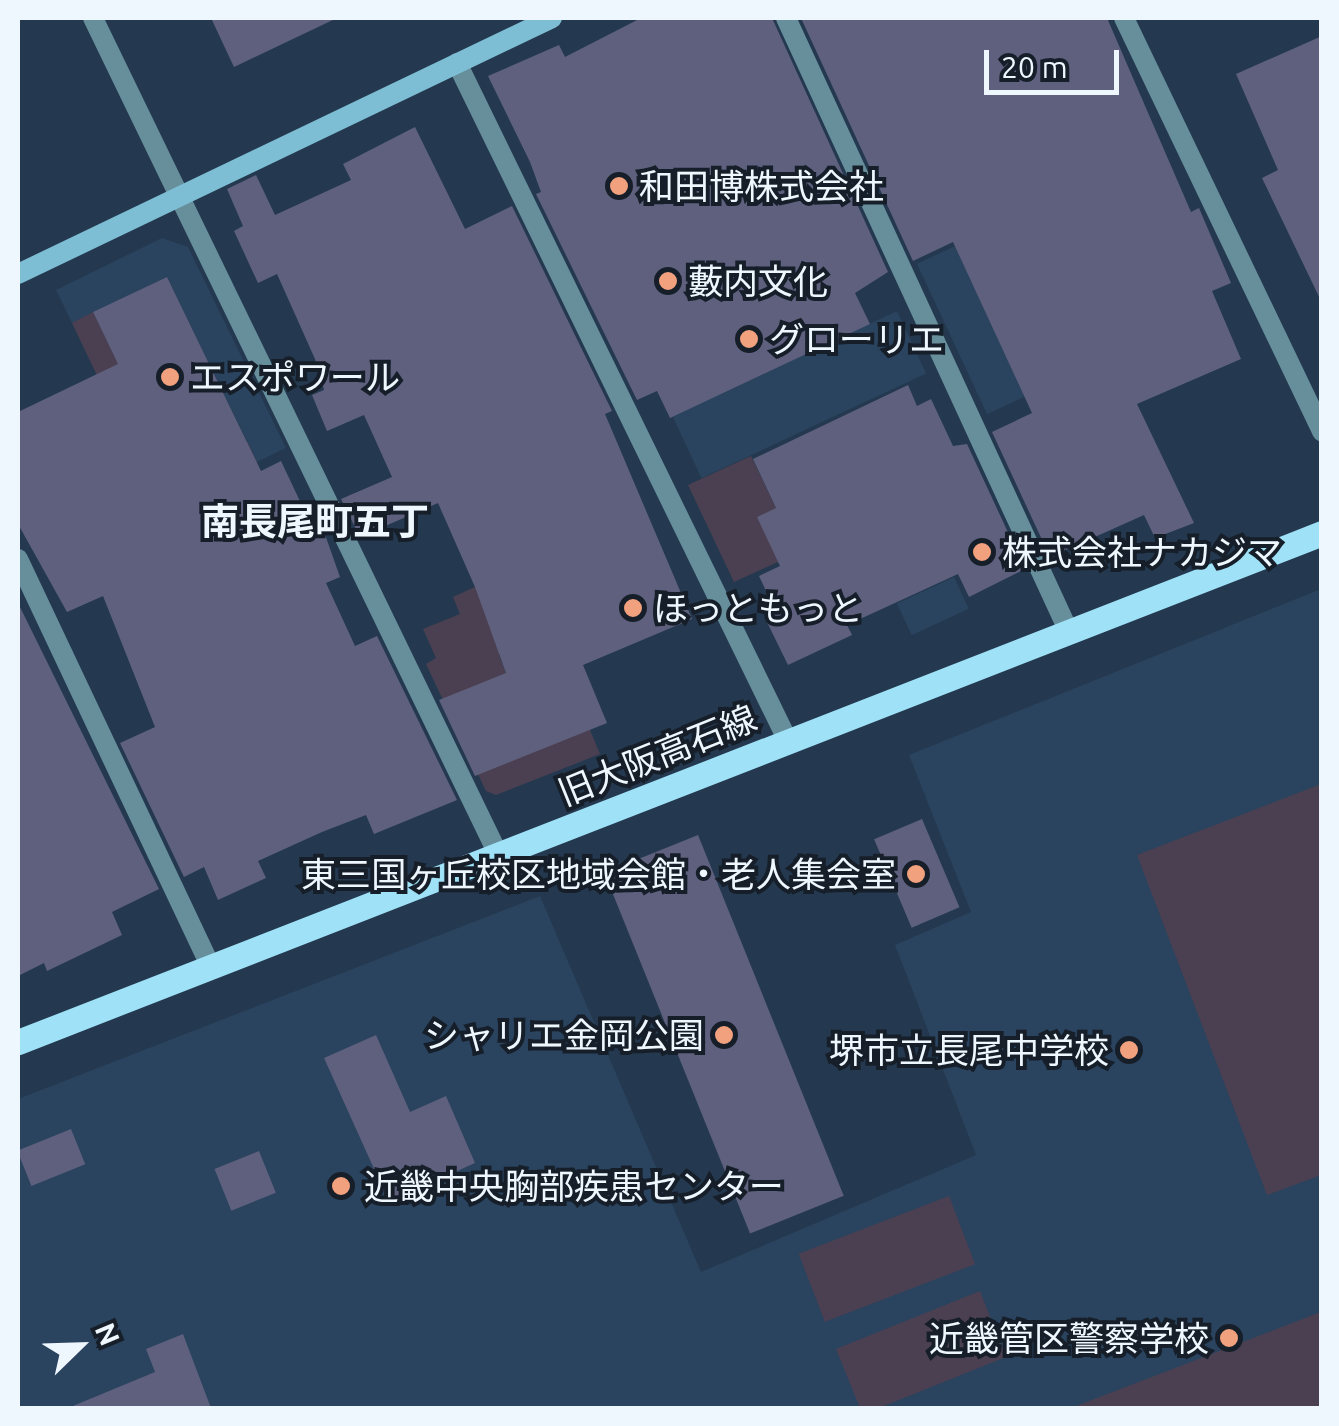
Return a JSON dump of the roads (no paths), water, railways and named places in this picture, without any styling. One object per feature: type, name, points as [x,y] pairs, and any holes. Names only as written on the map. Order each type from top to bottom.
[{"type":"main road","name":"旧大阪高石線","points":[[18,1042],[1322,533]]},
{"type":"street","points":[[93,18],[499,856]]},
{"type":"street","points":[[18,274],[552,18]]},
{"type":"street","points":[[786,18],[1068,630]]},
{"type":"street","points":[[1124,18],[1322,432]]},
{"type":"street","points":[[457,63],[788,741]]},
{"type":"street","points":[[18,559],[211,968]]},
{"type":"place","name":"和田博株式会社","points":[[619,186]]},
{"type":"place","name":"藪内文化","points":[[668,281]]},
{"type":"place","name":"グローリエ","points":[[749,339]]},
{"type":"place","name":"エスポワール","points":[[170,377]]},
{"type":"place","name":"株式会社ナカジマ","points":[[982,552]]},
{"type":"place","name":"ほっともっと","points":[[633,608]]},
{"type":"place","name":"東三国ヶ丘校区地域会館・老人集会室","points":[[916,874]]},
{"type":"place","name":"シャリエ金岡公園","points":[[724,1035]]},
{"type":"place","name":"堺市立長尾中学校","points":[[1129,1050]]},
{"type":"place","name":"近畿中央胸部疾患センター","points":[[341,1186]]},
{"type":"place","name":"近畿管区警察学校","points":[[1229,1338]]},
{"type":"district","name":"南長尾町五丁","points":[[315,522]]}]
